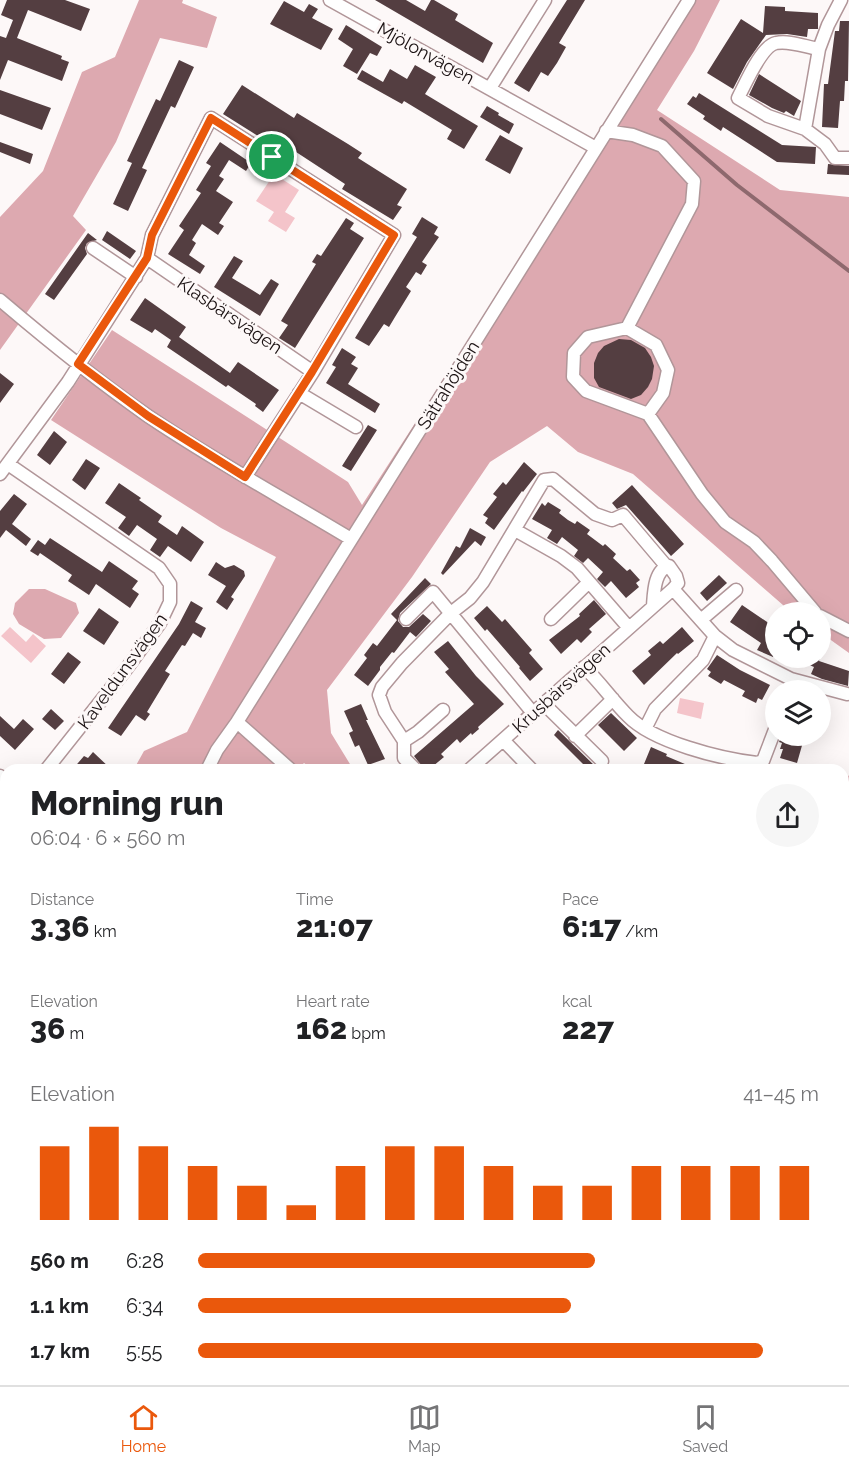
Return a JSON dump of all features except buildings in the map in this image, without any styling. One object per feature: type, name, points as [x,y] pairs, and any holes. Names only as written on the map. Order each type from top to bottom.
[{"type":"street","name":"Mjölonvägen","points":[[330,0],[596,148]]},
{"type":"street","name":"Mjölonvägen","points":[[490,88],[545,0]]},
{"type":"street","name":"Sätrahöjden","points":[[210,764],[689,0]]},
{"type":"street","points":[[805,129],[819,50],[828,25],[841,0]]},
{"type":"street","points":[[819,50],[786,43],[774,43],[765,49],[738,98],[768,116],[805,129],[825,144],[836,158],[849,158]]},
{"type":"street","points":[[78,364],[147,258],[152,235],[211,118],[394,235],[312,372],[245,477]]},
{"type":"street","points":[[606,131],[633,135],[662,146],[694,181],[692,204],[627,328]]},
{"type":"street","points":[[93,248],[136,277]]},
{"type":"street","name":"Klasbärsvägen","points":[[147,258],[312,372]]},
{"type":"street","points":[[0,300],[39,335],[148,416],[245,477],[351,539]]},
{"type":"street","points":[[648,414],[663,393],[668,370],[656,345],[627,328],[588,337],[574,352],[573,377],[586,391],[648,414],[702,494],[725,522],[754,542],[807,602]]},
{"type":"street","name":"Kaveldunsvägen","points":[[51,764],[102,701],[160,622],[170,602],[170,584],[159,568],[4,469],[68,382],[78,364]]},
{"type":"street","points":[[299,393],[356,427]]},
{"type":"street","points":[[410,764],[404,758],[404,741],[385,711],[378,694],[402,663],[451,613],[470,598],[483,582],[544,480],[553,479],[595,514],[612,520],[623,515],[667,567],[669,566],[678,583],[673,589],[715,636],[733,650],[782,680]]},
{"type":"street","points":[[515,530],[561,556],[577,568],[630,628]]},
{"type":"street","points":[[653,606],[658,577],[660,572],[667,567]]},
{"type":"street","points":[[551,619],[590,582]]},
{"type":"street","name":"Krusbärsvägen","points":[[476,764],[673,589]]},
{"type":"street","points":[[702,619],[736,590]]},
{"type":"street","points":[[406,619],[433,592],[532,713]]},
{"type":"street","points":[[831,622],[849,631]]},
{"type":"street","points":[[645,729],[655,709],[703,660],[715,636]]},
{"type":"street","points":[[584,667],[628,717],[645,729],[692,750],[758,764],[763,761],[769,746]]},
{"type":"street","points":[[831,691],[847,694]]},
{"type":"street","points":[[575,736],[613,699]]},
{"type":"street","points":[[544,704],[603,761]]},
{"type":"street","points":[[404,741],[443,710]]},
{"type":"street","points":[[237,722],[284,764]]},
{"type":"street","points":[[503,740],[526,764]]},
{"type":"shaded area","points":[[139,0],[183,0],[182,3],[217,17],[207,48],[160,38],[116,142],[73,216],[86,230],[0,350],[0,217],[43,171],[82,72],[115,57]]},
{"type":"shaded area","points":[[683,0],[720,0],[694,51],[657,110],[780,190],[849,197],[849,653],[831,640],[831,602],[780,602],[633,474],[578,452],[547,426],[490,462],[412,577],[327,690],[331,733],[350,764],[137,764],[144,751],[187,732],[276,557],[221,528],[51,420],[112,330],[348,482],[362,505],[657,50]]},
{"type":"shaded area","points":[[274,174],[299,190],[285,212],[295,218],[286,232],[268,221],[274,212],[256,201]]},
{"type":"shaded area","points":[[29,589],[45,589],[76,603],[79,613],[61,638],[44,639],[19,624],[13,614],[15,603]]},
{"type":"shaded area","points":[[10,627],[26,642],[33,634],[46,646],[31,663],[1,636]]},
{"type":"shaded area","points":[[680,698],[704,703],[701,719],[677,713]]},
{"type":"waterway","points":[[661,119],[737,185],[849,271]]},
{"type":"route","points":[[211,118],[272,157],[394,235],[312,372],[245,477],[148,416],[78,364],[147,258],[152,235],[211,118]]}]
